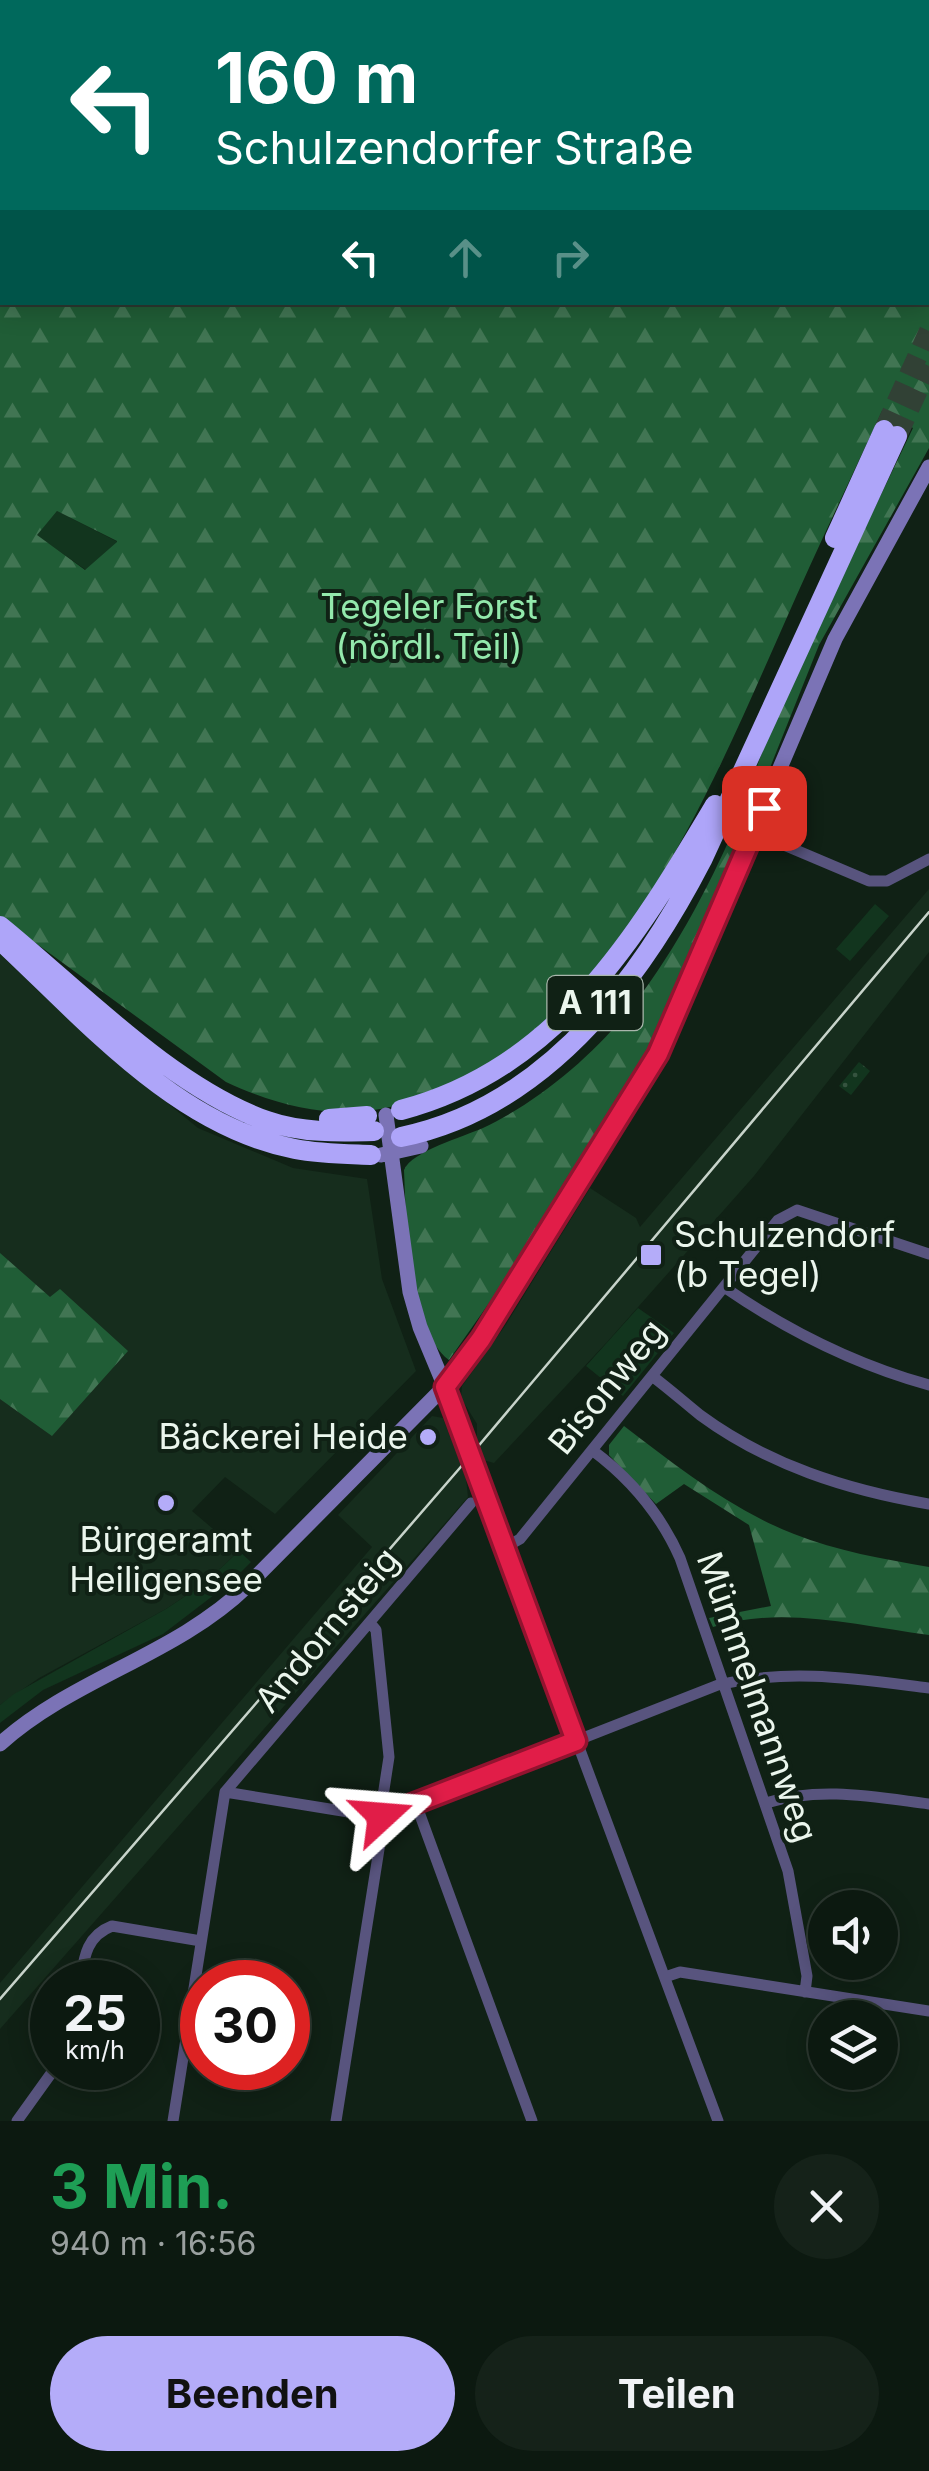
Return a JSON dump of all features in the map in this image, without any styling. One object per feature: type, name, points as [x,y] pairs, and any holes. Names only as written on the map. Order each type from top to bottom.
[{"type":"highway","name":"A 111","points":[[1,932],[156,1069],[227,1114],[271,1132],[308,1140],[386,1132],[443,1126],[506,1094],[598,1016],[636,972],[682,898],[752,751],[890,433],[716,803],[630,939],[569,1012],[526,1050],[495,1072],[443,1097],[386,1132]]},
{"type":"highway","points":[[421,1146],[478,1124],[525,1096],[576,1055],[634,996],[659,959],[705,868],[752,751]]},
{"type":"street","points":[[0,1744],[39,1713],[211,1618],[445,1387],[481,1339],[658,1054],[835,638],[929,467]]},
{"type":"street","points":[[754,832],[868,880],[887,882],[929,858]]},
{"type":"street","points":[[386,1132],[421,1146]]},
{"type":"street","points":[[386,1132],[410,1292],[420,1327],[718,2121]]},
{"type":"street","name":"Bisonweg","points":[[504,1548],[520,1539],[788,1212],[797,1210],[929,1254]]},
{"type":"street","points":[[724,1287],[809,1340],[863,1364],[929,1385]]},
{"type":"street","points":[[652,1376],[702,1416],[766,1455],[850,1488],[929,1504]]},
{"type":"street","name":"Mümmelmannweg","points":[[592,1450],[623,1474],[666,1528],[680,1558],[788,1871],[807,1976],[805,1992]]},
{"type":"street","name":"Andornsteig","points":[[225,1792],[471,1503]]},
{"type":"street","points":[[336,2121],[382,1829],[389,1757],[376,1630],[371,1624]]},
{"type":"street","points":[[172,2121],[225,1792],[382,1816],[726,1683],[767,1675],[806,1674],[929,1688]]},
{"type":"street","points":[[766,1803],[834,1793],[929,1804]]},
{"type":"street","points":[[416,1804],[532,2121]]},
{"type":"street","points":[[83,1960],[85,1950],[102,1930],[112,1926],[201,1941]]},
{"type":"street","points":[[665,1977],[680,1972],[929,2011]]},
{"type":"street","points":[[18,2121],[39,2090]]},
{"type":"shaded area","points":[[57,511],[118,542],[86,570],[36,535]]},
{"type":"shaded area","points":[[929,889],[929,952],[754,1176],[494,1463],[483,1460],[477,1424],[461,1398],[462,1386],[505,1326],[590,1188],[636,1218],[640,1227]]},
{"type":"shaded area","points":[[875,904],[889,916],[850,961],[836,949]]},
{"type":"shaded area","points":[[0,954],[88,1038],[198,1128],[293,1168],[367,1179],[382,1279],[416,1371],[275,1514],[225,1477],[192,1511],[239,1551],[205,1583],[166,1609],[39,1678],[0,1705]]},
{"type":"shaded area","points":[[859,1062],[870,1071],[851,1095],[839,1086]]},
{"type":"shaded area","points":[[638,1308],[674,1333],[623,1396],[586,1366]]},
{"type":"shaded area","points":[[432,1416],[443,1418],[466,1478],[468,1497],[61,1960],[30,1960],[30,1995],[0,2029],[0,1983],[372,1547],[338,1515]]},
{"type":"shaded area","points":[[239,1551],[251,1562],[163,1634],[43,1690],[0,1723],[0,1705],[14,1694],[166,1609],[205,1583]]},
{"type":"green space","name":"Tegeler Forst (nördl. Teil)","points":[[0,305],[929,305],[929,448],[819,645],[664,1033],[518,1262],[449,1360],[435,1345],[417,1299],[408,1243],[404,1170],[417,1157],[439,1145],[503,1118],[560,1079],[610,1032],[657,972],[701,899],[725,848],[788,694],[913,428],[882,411],[705,796],[641,908],[604,959],[562,1006],[511,1052],[471,1075],[439,1091],[379,1109],[349,1112],[289,1105],[226,1082],[0,917]],"holes":[[[57,511],[117,541],[85,570],[37,535]]]},
{"type":"green space","points":[[0,1253],[50,1297],[60,1289],[128,1351],[52,1436],[0,1399]]},
{"type":"green space","points":[[624,1426],[705,1486],[771,1524],[843,1550],[929,1567],[929,1635],[793,1617],[713,1627],[709,1618],[771,1606],[749,1525],[684,1484],[656,1504],[609,1455],[609,1445]]},
{"type":"tunnel","points":[[884,430],[929,331]]},
{"type":"tunnel","points":[[897,436],[929,366]]},
{"type":"tram line","points":[[0,1999],[459,1469],[929,912]]},
{"type":"place","name":"Schulzendorf (b Tegel)","points":[[651,1255]]},
{"type":"place","name":"Bäckerei Heide","points":[[428,1437]]},
{"type":"place","name":"Bürgeramt Heiligensee","points":[[166,1503]]},
{"type":"route","points":[[382,1816],[576,1741],[445,1387],[481,1339],[658,1054],[764,808]]}]
